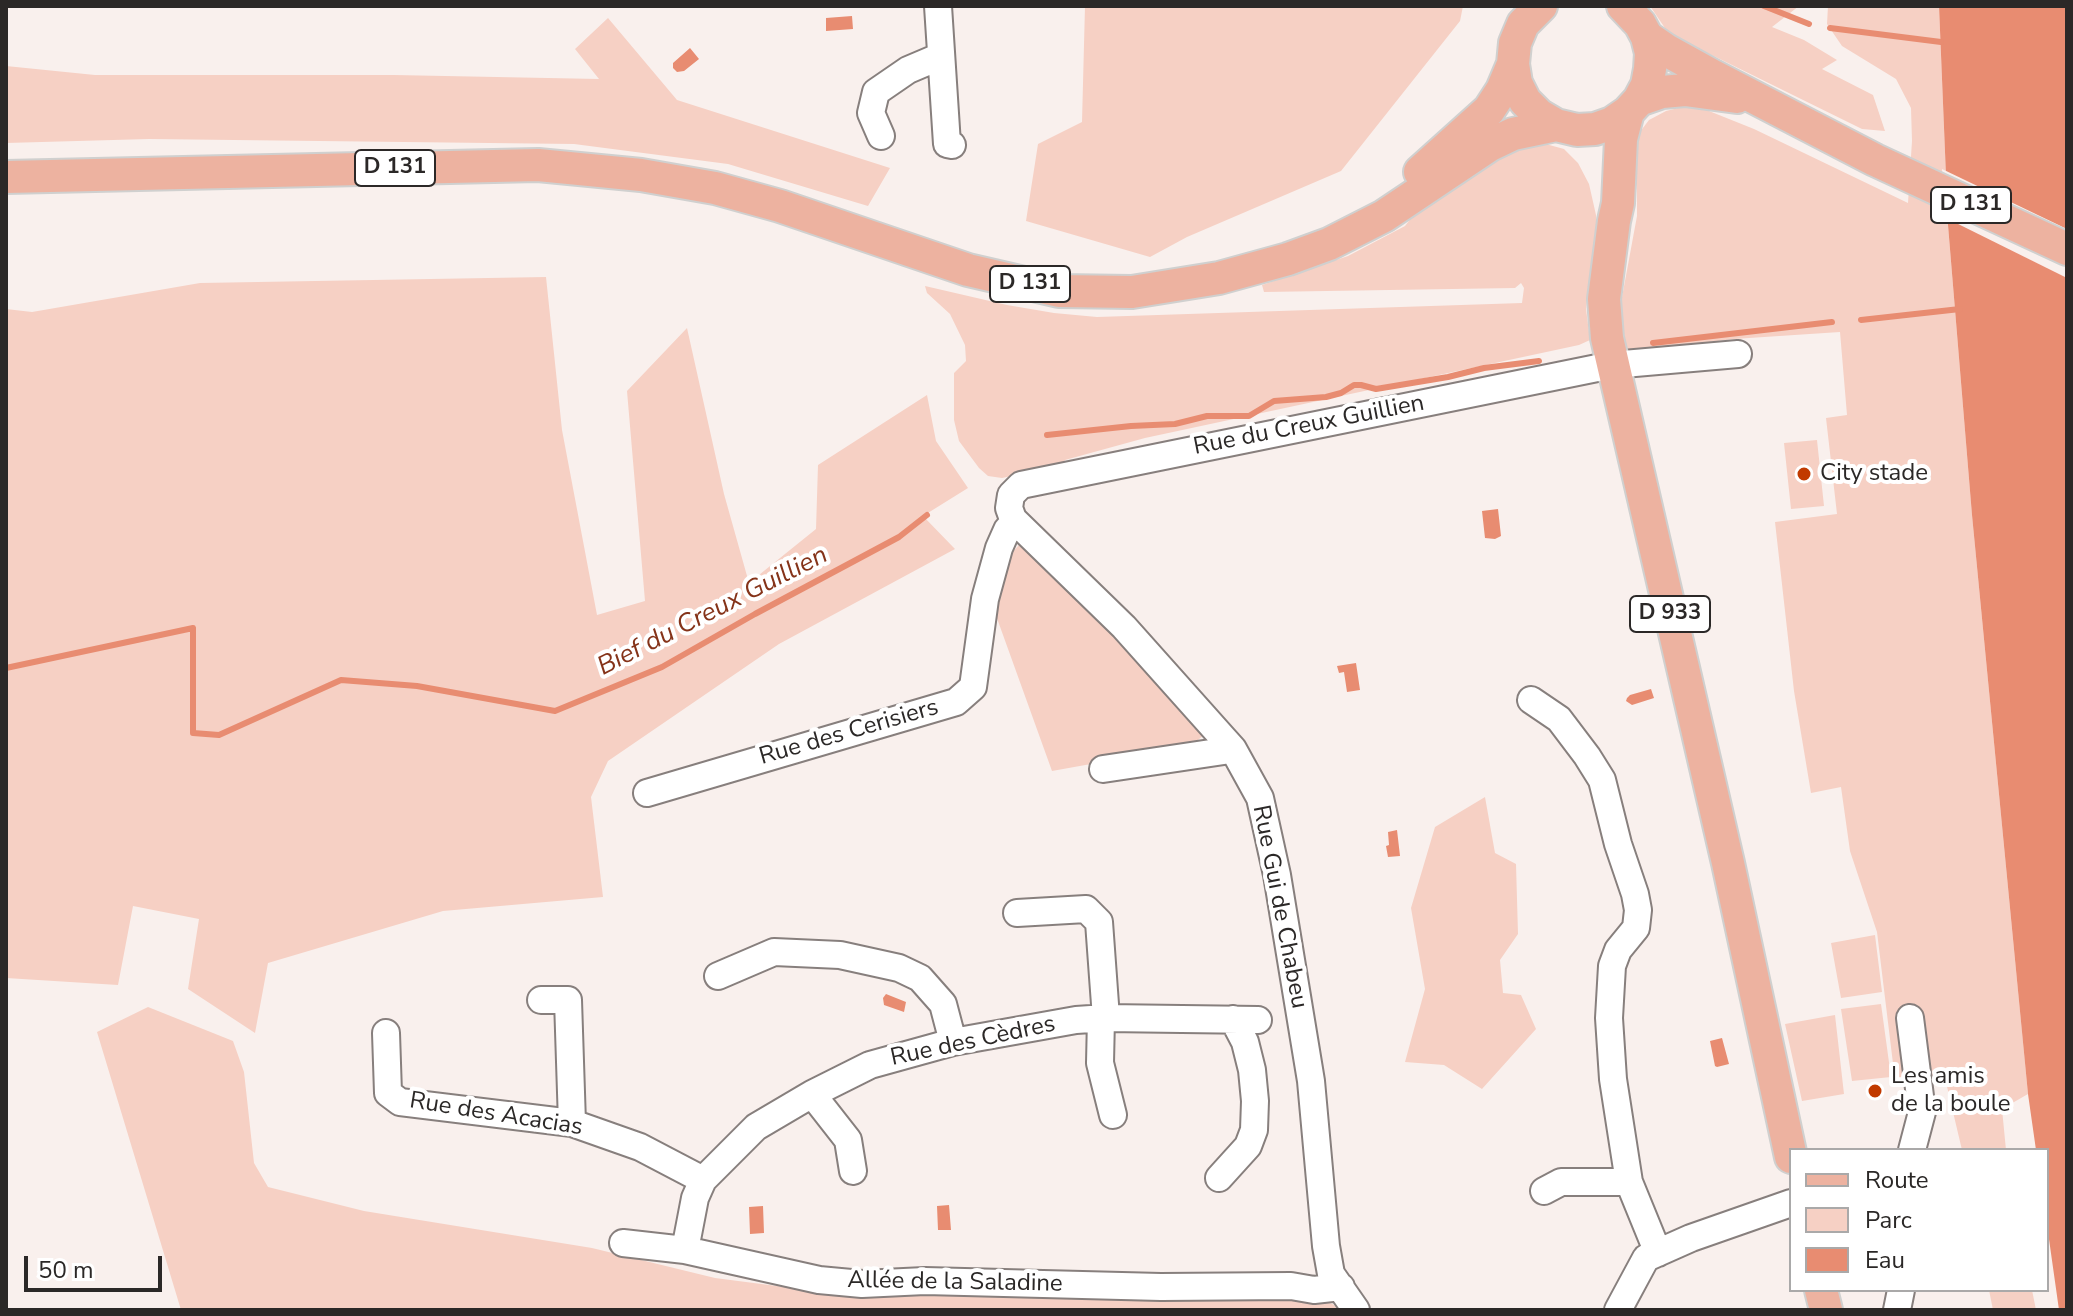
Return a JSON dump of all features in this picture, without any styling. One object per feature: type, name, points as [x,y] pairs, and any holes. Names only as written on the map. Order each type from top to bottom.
[{"type":"main road","points":[[1541,6],[1523,24],[1515,43],[1513,64],[1516,83],[1525,101],[1539,115],[1566,128],[1595,129],[1612,123],[1633,106],[1647,85],[1651,53],[1647,37],[1640,24],[1623,6]]},
{"type":"main road","name":"D 131","points":[[1647,37],[1674,55],[1875,160],[2067,249]]},
{"type":"main road","name":"D 131","points":[[1288,259],[1333,234],[1405,186],[1489,110],[1513,64]]},
{"type":"main road","name":"D 131","points":[[1633,106],[1662,92],[1685,90],[1731,96],[1771,107]]},
{"type":"main road","name":"D 933","points":[[1633,106],[1621,139],[1618,203],[1604,299],[1605,323],[1789,1148]]},
{"type":"main road","name":"D 131","points":[[6,177],[538,165],[641,175],[715,188],[754,199],[968,270],[1059,291],[1132,292],[1219,278],[1329,244],[1384,216],[1490,145],[1513,134],[1566,128]]},
{"type":"main road","name":"D 933","points":[[1566,128],[1590,144],[1601,166],[1614,221]]},
{"type":"street","points":[[938,6],[947,144],[952,145]]},
{"type":"street","points":[[881,136],[871,113],[876,92],[908,70],[941,56]]},
{"type":"street","name":"Rue du Creux Guillien","points":[[1015,521],[1009,508],[1011,495],[1021,485],[1612,365],[1738,354]]},
{"type":"street","name":"Rue Gui de Chabeu","points":[[1015,521],[1124,627],[1231,747],[1260,798],[1277,875],[1311,1081],[1326,1246],[1336,1281],[1356,1310]]},
{"type":"street","name":"Rue des Cerisiers","points":[[647,793],[956,702],[973,687],[989,586],[999,548],[1015,521]]},
{"type":"street","points":[[1531,700],[1559,719],[1602,780],[1618,844],[1635,894],[1638,910],[1636,928],[1618,950],[1612,966],[1609,1018],[1613,1079],[1629,1182],[1658,1253]]},
{"type":"street","points":[[1103,769],[1224,751],[1231,747]]},
{"type":"street","points":[[1017,913],[1086,909],[1099,922],[1104,1018],[1100,1063],[1113,1115]]},
{"type":"street","points":[[718,976],[774,952],[840,955],[899,968],[920,978],[943,1004],[953,1042]]},
{"type":"street","points":[[541,1000],[568,1000],[572,1123]]},
{"type":"street","points":[[1910,1018],[1922,1112],[1913,1148]]},
{"type":"street","name":"Rue des Cèdres","points":[[685,1250],[695,1198],[703,1180],[756,1127],[812,1094],[870,1065],[953,1042],[1076,1020],[1245,1020],[1245,1042],[1255,1101],[1254,1130],[1248,1146],[1219,1178]]},
{"type":"street","name":"Rue des Acacias","points":[[386,1033],[388,1093],[400,1102],[572,1123],[640,1147],[703,1180]]},
{"type":"street","points":[[812,1094],[848,1140],[853,1171]]},
{"type":"street","points":[[1544,1191],[1561,1182],[1629,1182]]},
{"type":"street","points":[[1618,1310],[1646,1258],[1691,1238],[1789,1204]]},
{"type":"street","name":"Allée de la Saladine","points":[[623,1243],[685,1250],[819,1280],[862,1284],[925,1281],[1161,1287],[1291,1286],[1314,1290],[1336,1281]]},
{"type":"green space","points":[[1085,6],[1463,6],[1460,21],[1341,171],[1187,237],[1150,257],[1026,221],[1038,144],[1082,122]]},
{"type":"green space","points":[[1650,6],[1799,6],[1772,27],[1804,40],[1837,60],[1822,69],[1873,95],[1885,131],[1862,129],[1669,34]]},
{"type":"green space","points":[[1828,6],[1939,6],[1948,225],[1972,515],[2028,1094],[2002,1109],[2006,1148],[1962,1148],[1944,1074],[1895,1080],[1877,932],[1850,851],[1841,787],[1811,793],[1794,691],[1775,522],[1837,514],[1826,418],[1847,415],[1840,332],[1734,339],[1627,352],[1620,308],[1637,216],[1636,137],[1649,120],[1666,111],[1686,106],[1704,109],[1754,129],[1908,203],[1911,108],[1896,79],[1842,46],[1827,24]]},
{"type":"green space","points":[[608,18],[677,100],[890,168],[868,206],[728,164],[574,144],[149,139],[6,143],[6,66],[95,75],[599,79],[575,49]]},
{"type":"green space","points":[[1542,143],[1564,149],[1578,163],[1589,184],[1596,215],[1586,309],[1590,340],[1579,345],[1145,438],[1065,460],[1061,466],[1002,478],[988,476],[959,441],[954,420],[954,373],[966,361],[965,345],[950,314],[927,293],[925,286],[1007,305],[1097,317],[1522,303],[1524,288],[1521,283],[1515,288],[1264,292],[1262,285],[1348,256],[1405,226],[1415,213],[1523,144]]},
{"type":"green space","points":[[546,277],[562,430],[597,615],[645,601],[627,391],[687,328],[724,494],[749,583],[816,529],[818,465],[927,395],[936,441],[968,488],[923,516],[955,549],[779,644],[608,761],[591,797],[603,897],[443,911],[268,963],[255,1033],[188,989],[199,919],[133,906],[118,985],[6,978],[6,309],[32,312],[200,283]]},
{"type":"green space","name":"City stade","points":[[1817,440],[1824,506],[1791,509],[1784,443]]},
{"type":"green space","points":[[1027,543],[1206,733],[1191,746],[1052,771],[994,610],[1007,558],[1019,545]]},
{"type":"green space","points":[[1485,797],[1495,853],[1516,864],[1518,934],[1500,960],[1503,993],[1521,995],[1536,1029],[1482,1089],[1444,1065],[1405,1062],[1425,989],[1411,908],[1435,827]]},
{"type":"green space","points":[[1875,935],[1882,992],[1841,998],[1831,943]]},
{"type":"green space","points":[[1881,1004],[1891,1077],[1852,1081],[1841,1009]]},
{"type":"green space","points":[[148,1007],[233,1041],[244,1072],[254,1163],[268,1187],[364,1211],[592,1248],[715,1278],[800,1289],[1309,1293],[1338,1310],[181,1310],[97,1032]]},
{"type":"green space","points":[[1835,1015],[1844,1094],[1802,1101],[1785,1024]]},
{"type":"green space","points":[[1989,1292],[2032,1292],[2036,1310],[1993,1310]]},
{"type":"water","points":[[1939,6],[2067,6],[2067,1310],[2059,1310],[2049,1239],[2049,1148],[2036,1148],[2028,1094],[1972,515],[1948,225]]},
{"type":"water","points":[[852,16],[853,29],[826,31],[826,18]]},
{"type":"water","points":[[690,48],[699,59],[684,71],[677,72],[673,63]]},
{"type":"water","points":[[1498,509],[1501,536],[1485,538],[1482,511]]},
{"type":"water","points":[[1356,663],[1360,690],[1347,692],[1344,672],[1339,673],[1337,666]]},
{"type":"water","points":[[1651,689],[1654,698],[1632,705],[1626,701],[1630,695]]},
{"type":"water","points":[[1397,830],[1400,856],[1388,857],[1388,832]]},
{"type":"water","points":[[886,994],[906,1002],[904,1012],[884,1005]]},
{"type":"water","points":[[1722,1038],[1729,1064],[1717,1067],[1710,1041]]},
{"type":"water","points":[[949,1205],[951,1230],[938,1230],[937,1206]]},
{"type":"water","points":[[763,1206],[764,1233],[750,1234],[749,1207]]},
{"type":"pier","points":[[1942,169],[2067,229],[2067,278],[1944,217]]},
{"type":"waterway","points":[[1764,6],[1809,24]]},
{"type":"waterway","points":[[1830,28],[1941,42]]},
{"type":"waterway","name":"Bief du Creux Guillien","points":[[1861,320],[1960,309]]},
{"type":"waterway","name":"Bief du Creux Guillien","points":[[1653,343],[1832,322]]},
{"type":"waterway","name":"Bief du Creux Guillien","points":[[1047,435],[1175,424],[1207,416],[1249,416],[1274,401],[1326,397],[1354,385],[1376,389],[1484,368],[1539,361]]},
{"type":"waterway","name":"Bief du Creux Guillien","points":[[6,668],[193,628],[193,733],[219,735],[341,680],[417,686],[555,711],[662,667],[899,537],[927,515]]},
{"type":"place","name":"City stade","points":[[1804,474]]},
{"type":"place","name":"Les amis de la boule","points":[[1875,1091]]}]
